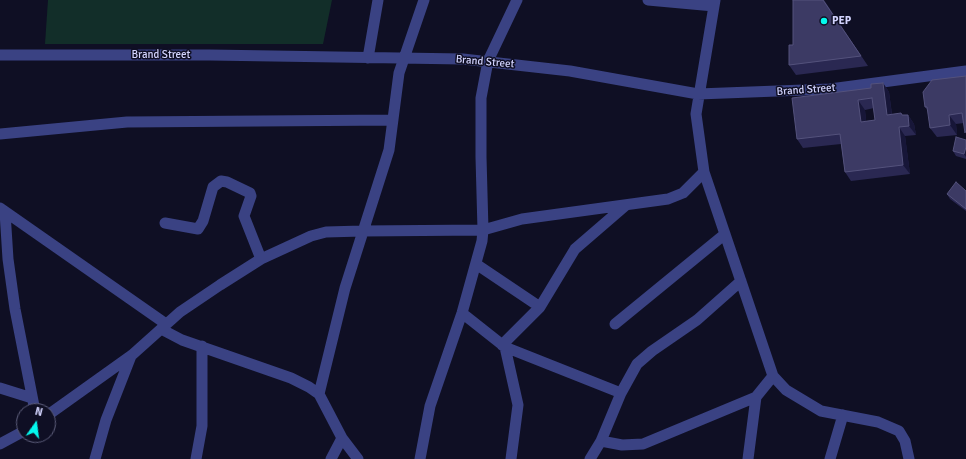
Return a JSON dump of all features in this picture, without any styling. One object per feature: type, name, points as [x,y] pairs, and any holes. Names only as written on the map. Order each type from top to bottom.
[{"type":"street","points":[[368,58],[378,0]]},
{"type":"street","points":[[319,394],[345,288],[389,150],[397,83],[424,0]]},
{"type":"street","points":[[420,459],[430,406],[462,313],[476,264],[483,230],[481,98],[488,61],[517,0]]},
{"type":"street","points":[[648,0],[715,3],[698,94],[696,114],[704,172],[773,376],[782,387],[799,399],[821,411],[878,422],[899,431],[905,441],[909,459]]},
{"type":"street","name":"Brand Street","points":[[0,55],[210,55],[463,59],[570,71],[698,94],[830,89],[966,71]]},
{"type":"street","points":[[0,134],[127,122],[393,120]]},
{"type":"street","points":[[56,409],[132,355],[163,327],[207,294],[261,259],[311,236],[326,232],[483,230],[522,219],[566,215],[668,199],[683,193],[704,172]]},
{"type":"street","points":[[165,223],[198,229],[203,221],[213,187],[221,181],[227,182],[250,193],[250,199],[244,212],[244,216],[261,259]]},
{"type":"street","points":[[504,346],[540,307],[575,249],[626,205]]},
{"type":"street","points":[[3,210],[182,340],[291,378],[319,394],[342,438],[358,459]]},
{"type":"street","points":[[3,210],[15,309],[33,403]]},
{"type":"street","points":[[615,324],[725,234]]},
{"type":"street","points":[[476,264],[540,307]]},
{"type":"street","points":[[590,459],[601,441],[621,393],[634,369],[644,357],[697,320],[741,281]]},
{"type":"street","points":[[462,313],[504,346],[621,393]]},
{"type":"street","points":[[196,459],[202,426],[202,346]]},
{"type":"street","points":[[504,346],[518,405],[511,459]]},
{"type":"street","points":[[95,459],[108,414],[132,355]]},
{"type":"street","points":[[601,441],[622,445],[643,444],[756,397],[773,376]]},
{"type":"street","points":[[0,388],[32,398]]},
{"type":"street","points":[[748,459],[756,397]]},
{"type":"street","points":[[830,459],[842,415]]},
{"type":"street","points":[[0,444],[16,435]]},
{"type":"street","points":[[331,459],[342,438]]},
{"type":"green space","points":[[48,0],[332,0],[323,44],[45,44]]},
{"type":"building","points":[[793,0],[823,0],[861,56],[789,65],[789,45],[793,45]]},
{"type":"building","points":[[966,76],[965,133],[962,113],[949,115],[950,125],[930,128],[923,92],[932,80]]},
{"type":"building","points":[[883,83],[887,115],[901,113],[902,115],[908,115],[909,126],[899,127],[903,165],[845,172],[840,134],[797,139],[792,98],[871,88],[871,84]],"holes":[[[872,98],[875,120],[861,122],[858,100]]]},
{"type":"building","points":[[956,137],[966,140],[964,154],[953,151]]},
{"type":"building","points":[[956,182],[966,191],[966,209],[947,194]]},
{"type":"place","name":"PEP","points":[[824,21]]}]
